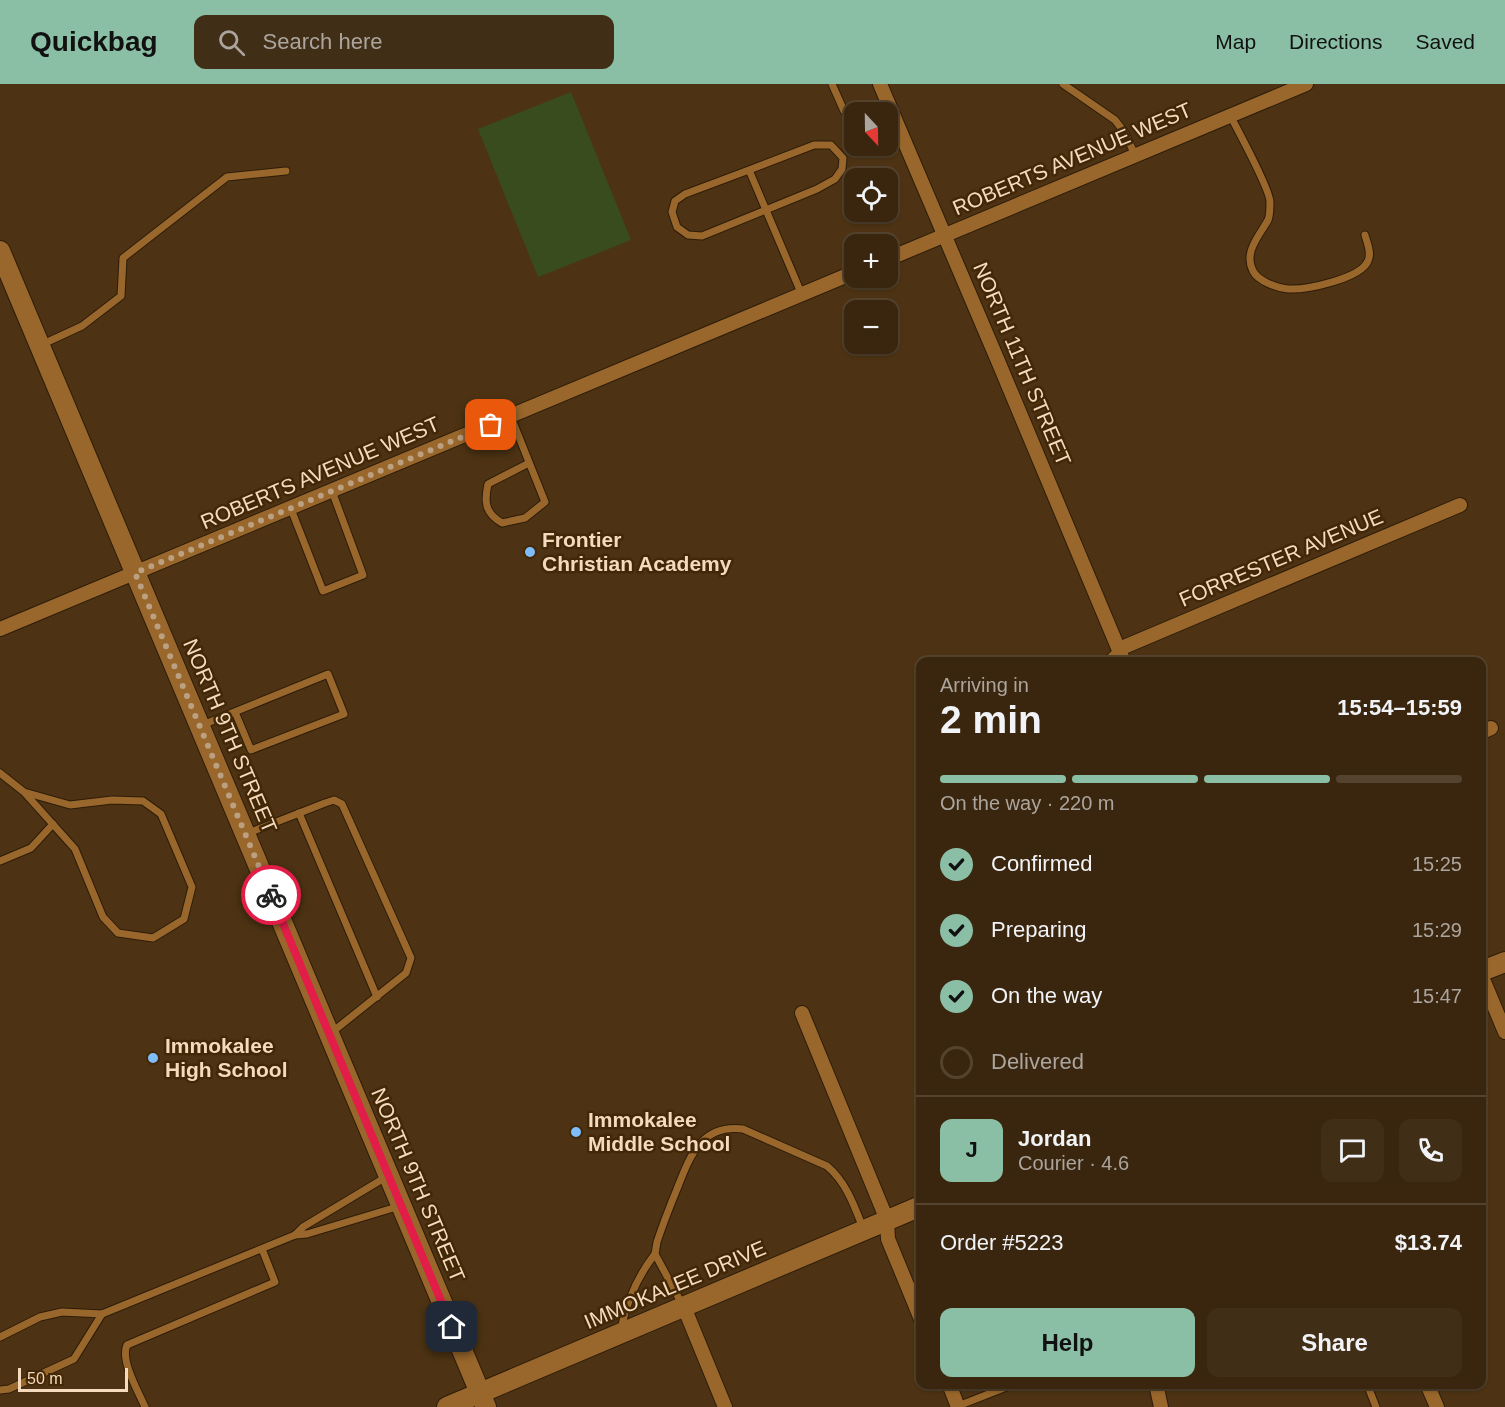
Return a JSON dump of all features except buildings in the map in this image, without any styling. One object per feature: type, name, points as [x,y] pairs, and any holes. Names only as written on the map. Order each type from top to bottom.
[{"type":"street","name":"NORTH 11TH STREET","points":[[880,84],[999,361],[1121,656]]},
{"type":"street","name":"ROBERTS AVENUE WEST","points":[[898,255],[1306,84]]},
{"type":"street","name":"NORTH 9TH STREET","points":[[0,250],[483,1400]]},
{"type":"street","name":"ROBERTS AVENUE WEST","points":[[0,629],[844,278]]},
{"type":"street","name":"FORRESTER AVENUE","points":[[1121,656],[1460,505]]},
{"type":"street","points":[[1486,969],[1505,962]]},
{"type":"street","points":[[1486,987],[1505,1032]]},
{"type":"street","points":[[802,1013],[887,1220],[888,1239],[916,1307]]},
{"type":"street","name":"IMMOKALEE DRIVE","points":[[447,1407],[483,1400],[620,1334],[916,1208]]},
{"type":"street","points":[[684,1307],[725,1407]]},
{"type":"street","points":[[951,1389],[958,1407]]},
{"type":"street","points":[[1157,1389],[1161,1407]]},
{"type":"street","points":[[1429,1389],[1437,1407]]},
{"type":"lane","points":[[832,84],[844,111]]},
{"type":"lane","points":[[1064,84],[1115,120],[1125,133],[1135,155]]},
{"type":"lane","points":[[1230,115],[1270,200],[1269,218],[1252,246],[1251,257],[1253,271],[1263,281],[1288,289],[1314,286],[1345,278],[1362,270],[1368,261],[1370,251],[1365,235]]},
{"type":"lane","points":[[814,145],[831,146],[843,158],[842,169],[835,179],[817,189],[702,236],[688,235],[677,227],[672,212],[675,201],[685,194],[749,171],[814,145]]},
{"type":"lane","points":[[40,345],[82,326],[121,296],[123,258],[227,177],[286,171]]},
{"type":"lane","points":[[749,171],[802,295]]},
{"type":"lane","points":[[511,417],[529,462],[545,502],[525,518],[502,523],[492,517],[485,500],[488,484],[529,462]]},
{"type":"lane","points":[[291,509],[323,591],[363,575],[332,491]]},
{"type":"lane","points":[[200,726],[328,674],[344,714],[251,750],[235,712]]},
{"type":"lane","points":[[0,773],[24,792],[75,849],[103,917],[118,933],[153,938],[184,919],[192,887],[161,814],[143,801],[112,800],[70,805],[24,792]]},
{"type":"lane","points":[[246,834],[334,800],[342,804],[411,958],[406,973],[329,1035]]},
{"type":"lane","points":[[299,813],[377,997]]},
{"type":"lane","points":[[0,861],[29,849],[53,824]]},
{"type":"lane","points":[[620,1334],[625,1309],[634,1285],[655,1254],[662,1227],[691,1156],[700,1143],[720,1130],[731,1128],[743,1130],[827,1166],[844,1185],[864,1230]]},
{"type":"lane","points":[[295,1235],[303,1227],[388,1176]]},
{"type":"lane","points":[[0,1337],[40,1317],[62,1312],[102,1314],[295,1235],[307,1234],[401,1206]]},
{"type":"lane","points":[[145,1407],[127,1365],[124,1351],[127,1345],[275,1282],[262,1249]]},
{"type":"lane","points":[[655,1254],[684,1307]]},
{"type":"lane","points":[[0,1390],[9,1389],[74,1359],[102,1314]]},
{"type":"lane","points":[[958,1407],[1002,1389]]},
{"type":"lane","points":[[1369,1389],[1376,1407]]},
{"type":"green space","points":[[571,92],[631,240],[538,277],[478,129]]},
{"type":"way so far","points":[[271,895],[135,573],[491,425]]},
{"type":"place","name":"Frontier Christian Academy","points":[[530,552]]},
{"type":"place","name":"Immokalee High School","points":[[153,1058]]},
{"type":"place","name":"Immokalee Middle School","points":[[576,1132]]},
{"type":"route","points":[[271,895],[452,1327]]}]
